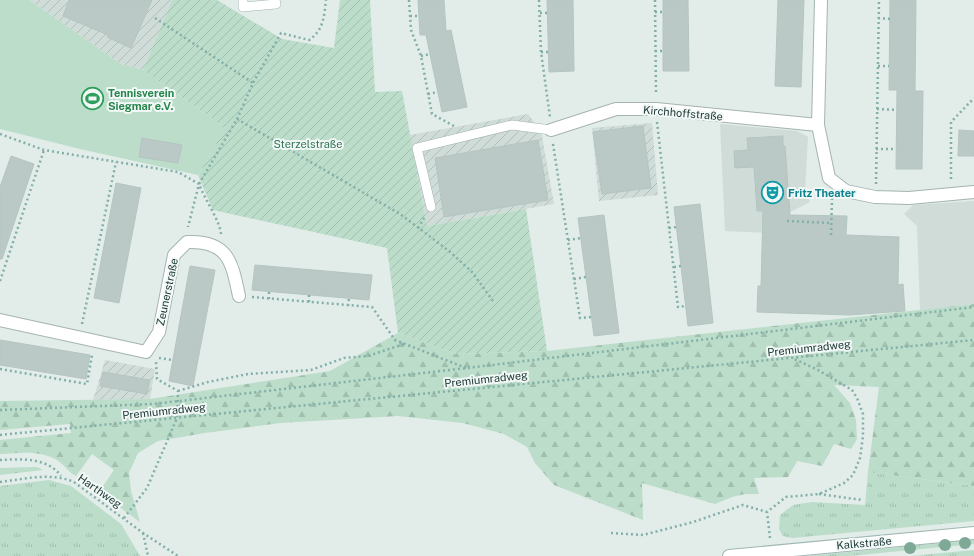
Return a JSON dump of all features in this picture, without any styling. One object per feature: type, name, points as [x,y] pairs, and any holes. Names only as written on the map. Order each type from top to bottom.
[{"type":"street","points":[[821,0],[818,125],[829,178],[846,191],[876,197],[909,198],[974,192]]},
{"type":"street","name":"Kirchhoffstraße","points":[[551,130],[616,109],[656,109],[818,125]]},
{"type":"street","name":"Zeunerstraße","points":[[0,320],[80,339],[146,352],[159,332],[174,255],[184,244],[199,242],[222,251]]},
{"type":"street","points":[[222,251],[233,266],[239,296]]},
{"type":"street","name":"Kalkstraße","points":[[729,556],[974,532]]},
{"type":"lane","points":[[243,0],[243,7],[276,4],[275,0]]},
{"type":"lane","points":[[431,207],[417,148],[512,125],[551,130]]},
{"type":"path","points":[[184,244],[199,184],[237,119],[253,84],[281,33],[309,40],[316,35],[322,25],[326,0]]},
{"type":"path","points":[[409,0],[411,30],[420,56],[432,114],[468,135]]},
{"type":"path","points":[[540,0],[541,52],[551,130],[580,318],[592,317]]},
{"type":"path","points":[[655,0],[656,109],[678,307],[686,306]]},
{"type":"path","points":[[876,197],[879,0]]},
{"type":"path","points":[[655,12],[663,12]]},
{"type":"path","points":[[540,13],[547,13]]},
{"type":"path","points":[[410,16],[419,16]]},
{"type":"path","points":[[155,18],[253,84]]},
{"type":"path","points":[[878,18],[890,19]]},
{"type":"path","points":[[655,51],[663,51]]},
{"type":"path","points":[[541,52],[548,52]]},
{"type":"path","points":[[420,56],[430,54]]},
{"type":"path","points":[[878,66],[889,66]]},
{"type":"path","points":[[428,94],[438,92]]},
{"type":"path","points":[[951,194],[951,122],[974,98]]},
{"type":"path","points":[[877,109],[897,110]]},
{"type":"path","points":[[237,119],[400,214],[449,251],[472,272],[493,301]]},
{"type":"path","points":[[0,134],[44,150],[178,172],[199,184],[205,200],[221,227],[222,251]]},
{"type":"path","points":[[876,149],[896,149]]},
{"type":"path","points":[[0,281],[44,150]]},
{"type":"path","points":[[80,339],[116,162]]},
{"type":"path","points":[[28,182],[32,184]]},
{"type":"path","points":[[831,235],[832,200],[846,191]]},
{"type":"path","points":[[16,219],[20,220]]},
{"type":"path","points":[[787,221],[831,222]]},
{"type":"path","points":[[669,228],[677,227]]},
{"type":"path","points":[[568,240],[581,238]]},
{"type":"path","points":[[100,240],[105,240]]},
{"type":"path","points":[[4,256],[8,258]]},
{"type":"path","points":[[674,267],[681,266]]},
{"type":"path","points":[[92,278],[97,279]]},
{"type":"path","points":[[574,279],[586,278]]},
{"type":"path","points":[[268,299],[269,291]]},
{"type":"path","points":[[308,302],[309,295]]},
{"type":"path","points":[[239,296],[372,308],[395,340],[467,368]]},
{"type":"path","points":[[348,306],[349,298]]},
{"type":"path","points":[[0,410],[153,404],[974,307]]},
{"type":"path","name":"Premiumradweg","points":[[0,435],[974,340]]},
{"type":"path","points":[[0,369],[27,374],[66,378],[87,384],[94,342]]},
{"type":"path","points":[[156,357],[157,379],[178,391],[208,382],[248,374],[311,370],[344,358],[368,356],[404,344]]},
{"type":"path","points":[[791,358],[818,370],[852,390],[857,398],[863,414],[863,436],[860,458],[853,475],[844,483],[819,494]]},
{"type":"path","points":[[27,374],[28,370]]},
{"type":"path","points":[[124,518],[147,488],[177,418],[178,391]]},
{"type":"path","points":[[0,460],[24,459],[43,462],[57,471],[61,477]]},
{"type":"path","name":"Harthweg","points":[[0,482],[51,476],[61,477],[74,482],[143,533],[178,556]]},
{"type":"path","points":[[768,512],[786,497],[819,494],[862,500]]},
{"type":"path","points":[[611,534],[643,536],[743,505],[768,512]]},
{"type":"path","points":[[768,512],[771,551]]},
{"type":"path","points":[[143,533],[148,556]]},
{"type":"shaded area","points":[[29,0],[172,0],[143,70],[121,64]]},
{"type":"shaded area","points":[[528,114],[541,131],[554,204],[427,226],[410,135]]},
{"type":"shaded area","points":[[652,123],[658,195],[599,201],[592,128]]},
{"type":"shaded area","points":[[720,124],[797,131],[808,137],[805,192],[810,202],[790,212],[788,234],[725,231]]},
{"type":"shaded area","points":[[974,201],[974,304],[920,310],[917,226],[904,214],[913,205]]},
{"type":"shaded area","points":[[105,360],[155,369],[150,399],[93,400]]},
{"type":"green space","name":"Tennisverein Siegmar e.V.","points":[[0,0],[29,0],[121,64],[143,70],[225,128],[198,175],[80,149],[0,129]]},
{"type":"green space","name":"Sterzelstraße","points":[[172,0],[217,0],[282,39],[334,48],[340,0],[370,0],[375,92],[402,91],[427,226],[526,209],[547,351],[456,354],[398,333],[387,248],[213,210],[198,175],[225,128],[143,70]]},
{"type":"green space","points":[[974,304],[974,486],[868,472],[879,387],[834,385],[850,403],[856,420],[857,439],[851,449],[834,444],[822,466],[797,461],[788,477],[754,478],[759,494],[745,494],[732,497],[715,504],[642,483],[643,520],[554,485],[535,463],[527,447],[504,434],[463,423],[398,416],[280,423],[158,441],[138,453],[129,473],[131,491],[140,522],[99,492],[114,470],[92,454],[76,476],[56,459],[48,456],[32,453],[0,454],[0,440],[71,433],[70,424],[0,430],[0,401],[150,399],[330,371],[398,333],[456,354],[547,351]]},
{"type":"green space","points":[[37,467],[43,470],[0,475],[0,468]]},
{"type":"green space","points":[[868,472],[974,486],[974,521],[792,538],[783,536],[779,529],[780,515],[793,505],[812,502],[865,505]]},
{"type":"green space","points":[[49,480],[71,486],[121,524],[140,556],[0,556],[0,486]]},
{"type":"green space","points":[[974,540],[974,544],[849,556],[808,556]]},
{"type":"green space","points":[[974,550],[974,556],[911,556]]},
{"type":"building","points":[[69,0],[152,0],[131,48],[107,37],[108,35],[63,16]]},
{"type":"building","points":[[418,0],[444,0],[446,31],[451,30],[467,107],[442,112],[426,35],[420,35]]},
{"type":"building","points":[[547,0],[573,0],[574,71],[549,72]]},
{"type":"building","points":[[663,0],[688,0],[689,71],[663,71]]},
{"type":"building","points":[[778,0],[804,0],[801,87],[775,86]]},
{"type":"building","points":[[890,0],[916,0],[915,91],[923,91],[922,169],[896,169],[897,90],[889,90]]},
{"type":"building","points":[[643,126],[651,188],[602,194],[593,132]]},
{"type":"building","points":[[959,130],[974,131],[974,156],[958,156]]},
{"type":"building","points":[[783,136],[790,215],[847,216],[846,235],[899,237],[898,285],[903,284],[905,311],[849,315],[757,312],[758,286],[761,286],[763,211],[757,211],[754,167],[735,168],[734,151],[748,150],[747,138]]},
{"type":"building","points":[[142,138],[182,145],[178,163],[139,157]]},
{"type":"building","points":[[538,140],[548,200],[444,217],[435,158]]},
{"type":"building","points":[[11,156],[34,164],[2,259],[0,259],[0,187]]},
{"type":"building","points":[[116,183],[141,188],[119,303],[94,298]]},
{"type":"building","points":[[700,204],[713,323],[688,326],[674,207]]},
{"type":"building","points":[[604,215],[619,333],[594,336],[578,218]]},
{"type":"building","points":[[255,265],[372,275],[369,300],[252,290]]},
{"type":"building","points":[[190,266],[215,270],[193,386],[169,381]]},
{"type":"building","points":[[0,340],[90,355],[86,379],[0,365]]},
{"type":"building","points":[[103,372],[150,380],[147,394],[100,386]]},
{"type":"place","name":"Tennisverein Siegmar e.V.","points":[[92,99]]},
{"type":"place","name":"Fritz Theater","points":[[772,193]]}]
